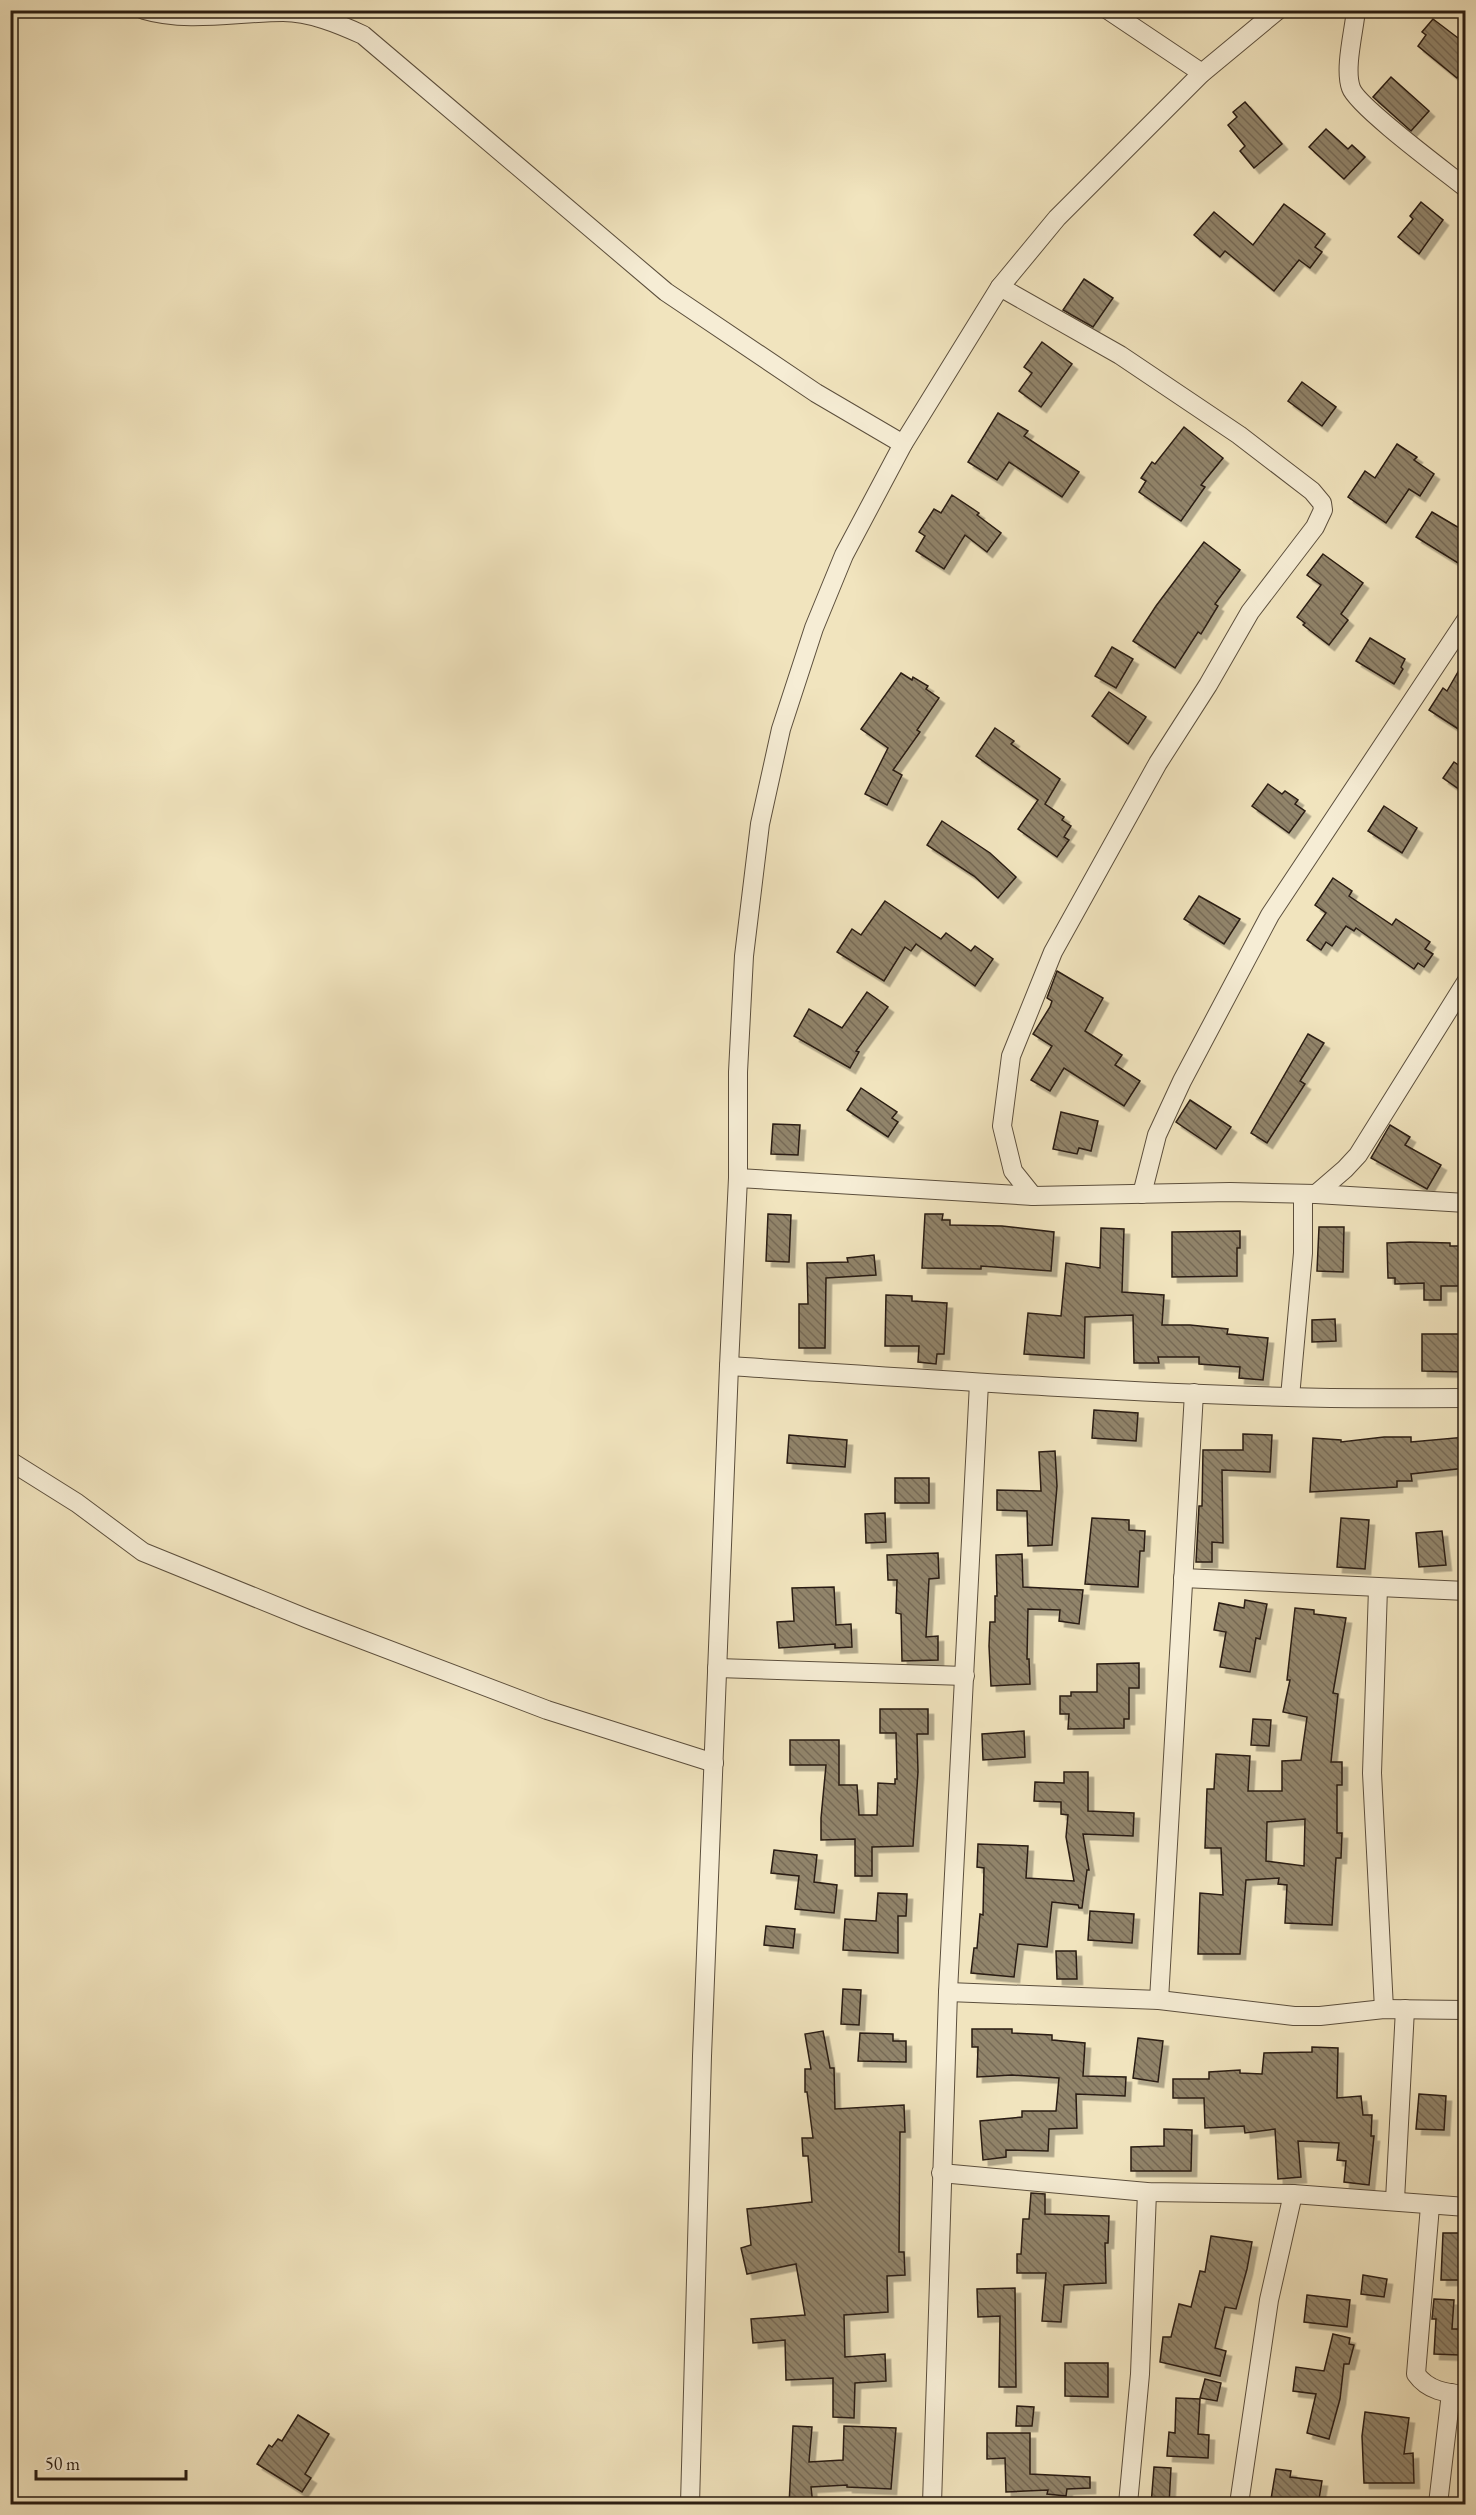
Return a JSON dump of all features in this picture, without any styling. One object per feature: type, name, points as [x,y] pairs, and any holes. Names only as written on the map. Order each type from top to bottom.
[{"type":"street","points":[[144,10],[209,17],[285,12],[335,22],[363,35],[666,292],[816,393],[903,444]]},
{"type":"street","points":[[1108,10],[1202,72]]},
{"type":"street","points":[[690,2505],[702,2056],[738,1178],[738,1072],[744,956],[760,824],[781,729],[814,628],[844,555],[903,444],[1000,287],[1057,218],[1202,72],[1278,10]]},
{"type":"street","points":[[1356,10],[1349,73],[1351,89],[1380,118],[1466,188]]},
{"type":"street","points":[[1000,287],[1120,354],[1239,435],[1312,491],[1322,502],[1323,510],[1316,527],[1250,612],[1208,686],[1158,763],[1053,952],[1011,1056],[1002,1126],[1013,1171],[1033,1196]]},
{"type":"street","points":[[1142,1194],[1162,1124],[1182,1081],[1270,915],[1466,620]]},
{"type":"street","points":[[1290,1398],[1310,1194],[1345,1169],[1358,1155],[1466,982]]},
{"type":"street","points":[[738,1178],[1033,1196],[1230,1192],[1466,1203]]},
{"type":"street","points":[[729,1366],[979,1383],[1290,1398],[1466,1398]]},
{"type":"street","points":[[933,2505],[948,1992],[979,1383]]},
{"type":"street","points":[[1159,2000],[1194,1393]]},
{"type":"street","points":[[10,1461],[76,1503],[143,1552],[309,1619],[547,1710],[714,1763]]},
{"type":"street","points":[[1183,1578],[1466,1591]]},
{"type":"street","points":[[1378,1588],[1372,1773],[1384,2009]]},
{"type":"street","points":[[717,1668],[965,1676]]},
{"type":"street","points":[[948,1992],[1159,2000],[1294,2016],[1320,2016],[1384,2009],[1466,2010]]},
{"type":"street","points":[[1395,2200],[1404,2009]]},
{"type":"street","points":[[941,2173],[1147,2192],[1293,2194],[1466,2207]]},
{"type":"street","points":[[1128,2505],[1140,2374],[1147,2192]]},
{"type":"street","points":[[1239,2505],[1269,2300],[1293,2194]]},
{"type":"street","points":[[1430,2206],[1416,2374],[1431,2388],[1458,2394],[1438,2505]]},
{"type":"building","points":[[1433,19],[1466,44],[1466,68],[1457,78],[1418,46],[1426,35],[1422,32]]},
{"type":"building","points":[[1391,77],[1429,111],[1411,131],[1373,97]]},
{"type":"building","points":[[1245,102],[1282,144],[1254,168],[1240,151],[1245,146],[1228,125],[1237,117],[1233,112]]},
{"type":"building","points":[[1326,129],[1348,149],[1352,145],[1365,157],[1344,179],[1309,147]]},
{"type":"building","points":[[1421,202],[1443,220],[1419,254],[1398,237],[1413,219],[1410,216]]},
{"type":"building","points":[[1284,204],[1325,234],[1315,247],[1322,252],[1310,268],[1299,260],[1274,291],[1225,251],[1220,257],[1194,235],[1214,212],[1253,245]]},
{"type":"building","points":[[1084,279],[1113,298],[1093,327],[1063,310]]},
{"type":"building","points":[[1042,342],[1072,364],[1041,407],[1019,391],[1032,373],[1024,367]]},
{"type":"building","points":[[1302,382],[1336,407],[1322,426],[1288,401]]},
{"type":"building","points":[[998,413],[1028,431],[1024,436],[1079,472],[1062,497],[1009,462],[997,480],[968,462]]},
{"type":"building","points":[[1184,427],[1223,458],[1201,485],[1205,487],[1181,521],[1139,492],[1146,481],[1141,478],[1152,462],[1155,464]]},
{"type":"building","points":[[1397,444],[1417,457],[1414,460],[1434,474],[1420,496],[1409,489],[1386,523],[1348,497],[1365,471],[1375,478]]},
{"type":"building","points":[[952,495],[979,513],[977,515],[1001,533],[987,552],[965,535],[944,569],[916,551],[925,536],[919,532],[934,509],[941,513]]},
{"type":"building","points":[[1432,512],[1466,532],[1466,568],[1416,537]]},
{"type":"building","points":[[1204,542],[1240,570],[1215,604],[1218,606],[1201,634],[1198,632],[1175,668],[1133,641]]},
{"type":"building","points":[[1323,554],[1363,583],[1341,614],[1348,620],[1329,645],[1303,625],[1305,623],[1297,617],[1321,585],[1307,575]]},
{"type":"building","points":[[1370,638],[1405,659],[1401,667],[1403,669],[1394,684],[1356,661]]},
{"type":"building","points":[[1112,647],[1133,659],[1116,688],[1095,676]]},
{"type":"building","points":[[1466,658],[1466,734],[1429,710],[1443,688],[1447,691]]},
{"type":"building","points":[[901,673],[928,686],[926,689],[939,698],[917,730],[920,732],[893,770],[902,775],[887,805],[865,794],[888,748],[861,729]]},
{"type":"building","points":[[1109,692],[1146,717],[1128,744],[1092,716]]},
{"type":"building","points":[[995,728],[1014,741],[1011,744],[1060,779],[1045,804],[1064,817],[1062,820],[1071,826],[1064,837],[1069,840],[1057,857],[1018,829],[1038,800],[976,756]]},
{"type":"building","points":[[1454,762],[1466,770],[1466,794],[1443,778]]},
{"type":"building","points":[[1268,784],[1282,794],[1285,791],[1298,800],[1295,804],[1305,811],[1289,833],[1252,806]]},
{"type":"building","points":[[1384,806],[1417,828],[1402,853],[1368,831]]},
{"type":"building","points":[[942,821],[990,853],[1016,877],[998,898],[974,876],[927,845]]},
{"type":"building","points":[[1333,878],[1352,891],[1349,896],[1392,925],[1396,919],[1430,942],[1425,949],[1433,954],[1424,967],[1418,963],[1414,969],[1356,928],[1354,931],[1346,926],[1332,946],[1326,942],[1321,950],[1307,940],[1326,913],[1315,905]]},
{"type":"building","points":[[1199,896],[1240,919],[1224,944],[1184,919]]},
{"type":"building","points":[[885,901],[941,939],[946,933],[971,951],[975,946],[993,959],[975,986],[916,944],[911,951],[905,947],[884,981],[837,952],[852,929],[861,935]]},
{"type":"building","points":[[1057,971],[1103,998],[1085,1031],[1122,1055],[1115,1065],[1140,1081],[1124,1106],[1064,1068],[1050,1091],[1031,1080],[1052,1046],[1033,1034],[1050,1007],[1052,1001],[1047,998]]},
{"type":"building","points":[[867,992],[888,1007],[856,1051],[859,1052],[850,1068],[794,1036],[809,1009],[842,1028]]},
{"type":"building","points":[[1308,1034],[1324,1043],[1300,1081],[1305,1084],[1267,1143],[1251,1133]]},
{"type":"building","points":[[861,1088],[897,1112],[892,1118],[898,1122],[888,1137],[847,1110]]},
{"type":"building","points":[[1190,1100],[1231,1127],[1216,1149],[1176,1122]]},
{"type":"building","points":[[1061,1112],[1098,1121],[1091,1151],[1079,1148],[1077,1154],[1053,1149]]},
{"type":"building","points":[[773,1124],[800,1125],[798,1155],[771,1154]]},
{"type":"building","points":[[1390,1125],[1410,1137],[1405,1145],[1441,1165],[1427,1189],[1371,1158]]},
{"type":"building","points":[[768,1214],[791,1215],[789,1262],[766,1261]]},
{"type":"building","points":[[925,1214],[943,1214],[942,1220],[950,1220],[950,1225],[1002,1226],[1054,1232],[1051,1271],[981,1266],[981,1269],[922,1268]]},
{"type":"building","points":[[1319,1227],[1344,1227],[1343,1272],[1317,1271]]},
{"type":"building","points":[[1101,1228],[1124,1229],[1122,1292],[1164,1295],[1162,1325],[1228,1329],[1227,1334],[1268,1338],[1263,1380],[1239,1378],[1240,1367],[1199,1364],[1199,1357],[1158,1357],[1159,1363],[1134,1363],[1133,1315],[1085,1317],[1084,1358],[1024,1354],[1028,1313],[1061,1316],[1066,1263],[1100,1268]]},
{"type":"building","points":[[1240,1231],[1240,1248],[1237,1248],[1237,1276],[1172,1277],[1172,1232]]},
{"type":"building","points":[[1387,1243],[1450,1243],[1450,1246],[1466,1246],[1466,1286],[1441,1286],[1441,1300],[1424,1300],[1424,1283],[1395,1284],[1395,1278],[1388,1278]]},
{"type":"building","points":[[874,1255],[876,1275],[826,1278],[825,1348],[799,1348],[799,1304],[808,1304],[807,1263],[848,1262],[847,1258]]},
{"type":"building","points":[[886,1295],[912,1296],[912,1301],[947,1303],[944,1354],[937,1354],[936,1364],[918,1362],[919,1346],[885,1346]]},
{"type":"building","points":[[1335,1319],[1336,1341],[1312,1342],[1312,1320]]},
{"type":"building","points":[[1422,1334],[1466,1334],[1466,1372],[1422,1371]]},
{"type":"building","points":[[1094,1410],[1138,1413],[1136,1441],[1092,1438]]},
{"type":"building","points":[[1243,1434],[1272,1435],[1270,1472],[1222,1470],[1223,1543],[1212,1542],[1212,1562],[1196,1562],[1199,1506],[1202,1506],[1203,1450],[1243,1450]]},
{"type":"building","points":[[789,1435],[847,1440],[845,1467],[787,1463]]},
{"type":"building","points":[[1384,1437],[1411,1437],[1411,1442],[1466,1437],[1466,1468],[1411,1474],[1412,1481],[1397,1481],[1397,1487],[1310,1492],[1313,1438],[1341,1440],[1341,1442]]},
{"type":"building","points":[[1055,1451],[1057,1486],[1052,1545],[1028,1546],[1027,1511],[997,1510],[997,1490],[1041,1491],[1039,1452]]},
{"type":"building","points":[[895,1478],[929,1478],[929,1503],[895,1503]]},
{"type":"building","points":[[885,1513],[886,1542],[866,1543],[865,1514]]},
{"type":"building","points":[[1092,1518],[1129,1520],[1129,1530],[1145,1531],[1144,1551],[1140,1551],[1138,1587],[1085,1584]]},
{"type":"building","points":[[1341,1518],[1369,1520],[1365,1569],[1337,1567]]},
{"type":"building","points":[[1442,1531],[1446,1565],[1419,1567],[1416,1533]]},
{"type":"building","points":[[938,1553],[939,1578],[929,1579],[926,1637],[938,1636],[938,1660],[902,1661],[901,1614],[896,1613],[897,1580],[888,1580],[887,1555]]},
{"type":"building","points":[[1022,1554],[1023,1587],[1083,1590],[1079,1624],[1059,1621],[1060,1610],[1028,1609],[1027,1659],[1029,1659],[1030,1684],[991,1686],[989,1646],[990,1622],[995,1622],[995,1596],[997,1596],[996,1555]]},
{"type":"building","points":[[834,1587],[836,1625],[851,1624],[852,1647],[835,1648],[835,1644],[779,1648],[777,1622],[794,1621],[792,1588]]},
{"type":"building","points":[[1245,1600],[1267,1604],[1260,1639],[1256,1638],[1250,1672],[1220,1667],[1226,1632],[1214,1630],[1219,1603],[1244,1608]]},
{"type":"building","points":[[1295,1608],[1314,1610],[1314,1614],[1346,1618],[1333,1693],[1338,1694],[1331,1762],[1342,1762],[1342,1785],[1337,1785],[1337,1833],[1342,1833],[1341,1858],[1336,1858],[1332,1925],[1285,1923],[1287,1885],[1278,1884],[1279,1878],[1246,1880],[1240,1954],[1198,1954],[1200,1893],[1223,1895],[1221,1848],[1205,1848],[1207,1789],[1214,1789],[1216,1754],[1250,1756],[1248,1791],[1282,1791],[1282,1761],[1301,1760],[1307,1717],[1283,1712],[1290,1680],[1287,1680]],"holes":[[[1305,1819],[1304,1866],[1266,1861],[1267,1822]]]},
{"type":"building","points":[[1139,1663],[1139,1688],[1129,1688],[1129,1719],[1124,1719],[1124,1728],[1068,1729],[1069,1714],[1060,1714],[1060,1696],[1071,1696],[1071,1692],[1097,1692],[1097,1664]]},
{"type":"building","points":[[880,1709],[928,1709],[928,1734],[917,1734],[918,1772],[913,1846],[872,1847],[872,1876],[855,1876],[855,1839],[821,1840],[826,1765],[790,1765],[790,1740],[839,1740],[839,1785],[857,1785],[859,1815],[877,1815],[878,1783],[895,1784],[895,1779],[897,1779],[896,1733],[880,1733]]},
{"type":"building","points":[[1253,1719],[1271,1720],[1269,1746],[1251,1745]]},
{"type":"building","points":[[1024,1731],[1025,1757],[983,1760],[982,1734]]},
{"type":"building","points":[[1064,1772],[1088,1772],[1088,1811],[1134,1813],[1133,1836],[1083,1834],[1089,1870],[1087,1870],[1082,1908],[1078,1905],[1052,1902],[1047,1947],[1018,1944],[1014,1977],[971,1973],[974,1948],[977,1948],[980,1914],[983,1915],[984,1868],[977,1867],[978,1844],[1028,1846],[1026,1878],[1074,1881],[1066,1837],[1068,1815],[1061,1814],[1061,1802],[1034,1801],[1035,1782],[1064,1783]]},
{"type":"building","points":[[774,1850],[817,1855],[814,1882],[837,1885],[834,1913],[795,1909],[799,1876],[771,1873]]},
{"type":"building","points":[[878,1893],[907,1894],[906,1916],[898,1916],[898,1953],[843,1950],[845,1919],[876,1921]]},
{"type":"building","points":[[1090,1911],[1134,1914],[1132,1943],[1088,1940]]},
{"type":"building","points":[[766,1926],[795,1929],[793,1948],[764,1945]]},
{"type":"building","points":[[1056,1951],[1076,1951],[1077,1979],[1057,1979]]},
{"type":"building","points":[[843,1989],[861,1990],[859,2025],[841,2024]]},
{"type":"building","points":[[972,2029],[1012,2029],[1012,2033],[1052,2035],[1052,2040],[1085,2043],[1083,2076],[1126,2077],[1125,2096],[1076,2094],[1077,2128],[1049,2129],[1048,2151],[1006,2150],[1006,2157],[983,2160],[980,2121],[1022,2117],[1022,2111],[1056,2111],[1059,2078],[1012,2075],[977,2077],[978,2047],[972,2047]]},
{"type":"building","points":[[823,2031],[830,2068],[834,2068],[835,2109],[904,2105],[905,2132],[900,2132],[899,2252],[904,2252],[905,2275],[887,2276],[888,2312],[844,2315],[845,2357],[885,2354],[886,2381],[855,2383],[854,2418],[833,2417],[833,2378],[786,2380],[785,2340],[753,2343],[751,2319],[805,2315],[796,2264],[747,2274],[741,2248],[751,2245],[747,2209],[812,2202],[808,2156],[803,2156],[802,2138],[813,2138],[807,2092],[805,2092],[805,2069],[811,2069],[805,2034]]},
{"type":"building","points":[[860,2033],[893,2034],[893,2041],[906,2041],[906,2062],[858,2061]]},
{"type":"building","points":[[1138,2038],[1163,2041],[1158,2082],[1133,2078]]},
{"type":"building","points":[[1312,2047],[1338,2048],[1337,2098],[1361,2096],[1363,2115],[1372,2115],[1371,2136],[1374,2136],[1369,2185],[1344,2182],[1346,2161],[1337,2160],[1339,2143],[1298,2141],[1301,2177],[1278,2179],[1275,2129],[1245,2133],[1244,2126],[1205,2128],[1204,2098],[1173,2098],[1173,2079],[1209,2079],[1209,2072],[1240,2070],[1240,2073],[1262,2074],[1264,2053],[1312,2052]]},
{"type":"building","points":[[1419,2094],[1446,2096],[1444,2130],[1416,2129]]},
{"type":"building","points":[[1164,2129],[1192,2130],[1191,2171],[1131,2171],[1131,2147],[1164,2146]]},
{"type":"building","points":[[1031,2193],[1045,2194],[1045,2214],[1109,2216],[1108,2243],[1105,2243],[1106,2283],[1064,2285],[1061,2322],[1042,2321],[1046,2273],[1017,2273],[1017,2254],[1021,2254],[1023,2219],[1029,2219]]},
{"type":"building","points":[[1443,2233],[1466,2233],[1466,2280],[1441,2280]]},
{"type":"building","points":[[1211,2236],[1252,2242],[1236,2309],[1225,2307],[1215,2348],[1226,2351],[1220,2376],[1160,2362],[1163,2337],[1171,2337],[1179,2304],[1191,2307],[1200,2271],[1205,2272]]},
{"type":"building","points":[[1363,2275],[1387,2279],[1384,2297],[1361,2294]]},
{"type":"building","points":[[1015,2288],[1016,2387],[999,2387],[1000,2316],[978,2317],[977,2289]]},
{"type":"building","points":[[1307,2295],[1350,2300],[1347,2327],[1304,2322]]},
{"type":"building","points":[[1434,2299],[1454,2300],[1452,2329],[1460,2329],[1459,2355],[1434,2354],[1436,2319],[1432,2319]]},
{"type":"building","points":[[1333,2334],[1350,2338],[1349,2344],[1354,2345],[1349,2364],[1344,2364],[1340,2399],[1329,2439],[1307,2433],[1316,2394],[1293,2391],[1296,2367],[1324,2371]]},
{"type":"building","points":[[1065,2363],[1108,2363],[1108,2397],[1065,2396]]},
{"type":"building","points":[[1205,2379],[1221,2383],[1217,2401],[1200,2398]]},
{"type":"building","points":[[1176,2398],[1200,2399],[1198,2434],[1209,2435],[1208,2458],[1167,2456],[1169,2432],[1175,2433]]},
{"type":"building","points":[[1017,2406],[1034,2407],[1032,2426],[1016,2426]]},
{"type":"building","points":[[1365,2412],[1409,2418],[1404,2454],[1413,2453],[1414,2483],[1364,2483],[1362,2436]]},
{"type":"building","points":[[298,2415],[329,2434],[305,2474],[311,2478],[302,2492],[257,2464],[269,2445],[272,2447],[278,2439],[282,2441]]},
{"type":"building","points":[[793,2426],[812,2427],[809,2462],[843,2460],[844,2426],[896,2428],[891,2489],[847,2487],[847,2485],[811,2487],[813,2505],[789,2505]]},
{"type":"building","points":[[987,2433],[1030,2433],[1030,2474],[1090,2477],[1090,2488],[1067,2489],[1066,2496],[1047,2494],[1048,2490],[1006,2492],[1005,2458],[987,2459]]},
{"type":"building","points":[[1154,2467],[1171,2468],[1169,2505],[1151,2505]]},
{"type":"building","points":[[1276,2469],[1291,2471],[1290,2477],[1322,2481],[1318,2505],[1271,2499]]}]
